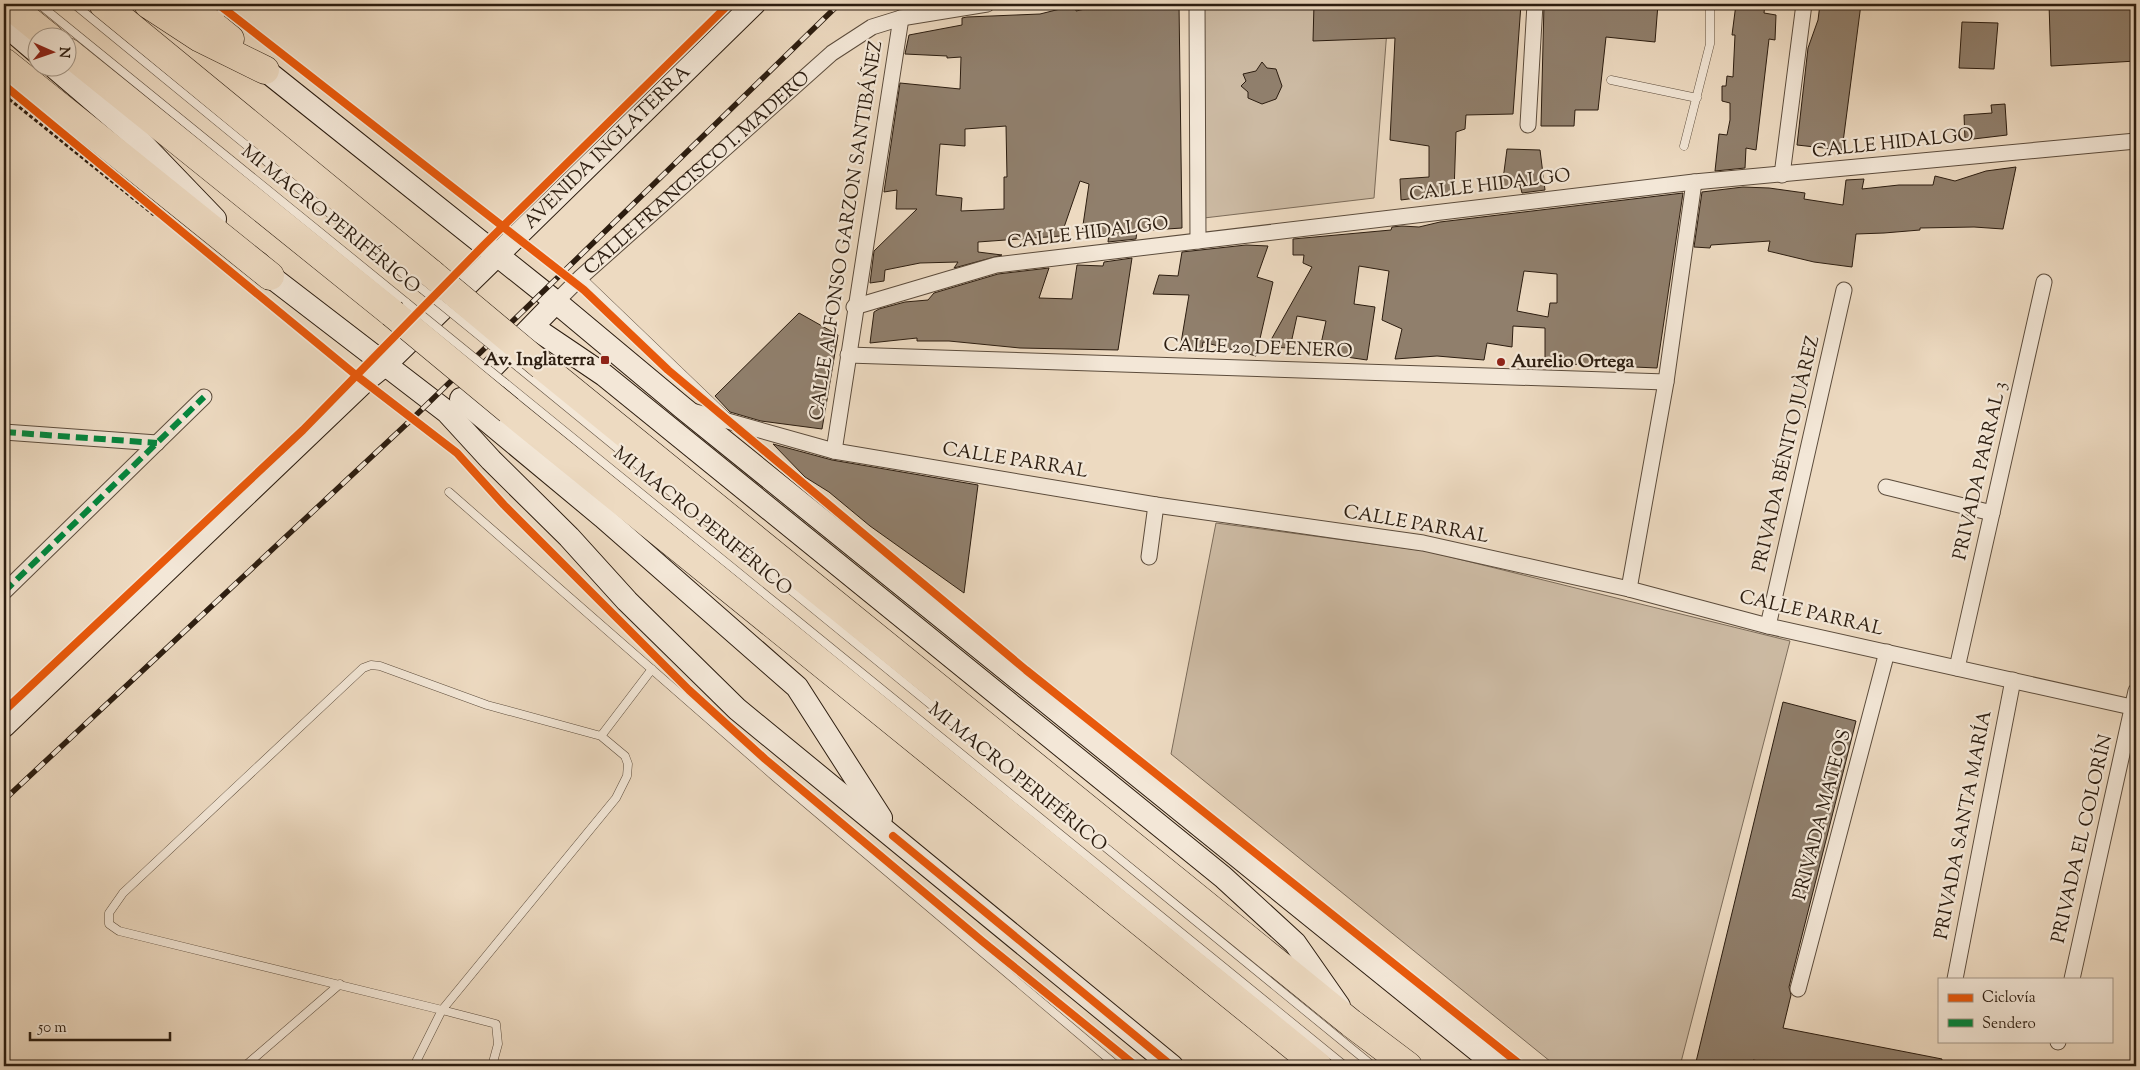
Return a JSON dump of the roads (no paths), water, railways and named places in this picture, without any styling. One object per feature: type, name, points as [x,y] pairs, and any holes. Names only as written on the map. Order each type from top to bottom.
[{"type":"highway","points":[[8,4],[38,28]]},
{"type":"highway","points":[[103,4],[530,367],[1350,1023],[1408,1066]]},
{"type":"highway","points":[[148,4],[200,38],[265,70]]},
{"type":"highway","points":[[187,4],[220,14],[265,70]]},
{"type":"highway","points":[[78,60],[400,308],[509,410],[1312,1063]]},
{"type":"highway","points":[[4,62],[261,282]]},
{"type":"main road","name":"AVENIDA INGLATERRA","points":[[4,726],[365,381],[385,365],[754,4]]},
{"type":"main road","points":[[4,24],[28,44]]},
{"type":"main road","points":[[265,70],[556,302],[683,408],[1497,1066]]},
{"type":"main road","points":[[66,78],[138,139],[261,282],[385,365],[454,406],[603,518],[796,687],[892,836]]},
{"type":"main road","name":"CALLE FRANCISCO I. MADERO","points":[[454,406],[556,302]]},
{"type":"main road","points":[[533,327],[604,375],[1223,877],[1295,943],[1350,1023]]},
{"type":"main road","points":[[454,406],[690,665],[737,709],[1172,1066]]},
{"type":"main road","points":[[1036,692],[1102,780]]},
{"type":"street","name":"CALLE FRANCISCO I. MADERO","points":[[556,302],[581,277],[832,53],[872,27],[940,7],[987,4]]},
{"type":"street","points":[[1197,4],[1198,241]]},
{"type":"street","points":[[1528,125],[1535,4]]},
{"type":"street","points":[[1782,175],[1804,4]]},
{"type":"street","name":"CALLE ALFONSO GARZON SANTIBÁÑEZ","points":[[834,451],[854,307],[901,18]]},
{"type":"street","name":"CALLE HIDALGO","points":[[854,307],[996,265],[1694,182],[2136,141]]},
{"type":"street","points":[[1628,590],[1666,382],[1694,182]]},
{"type":"street","name":"PRIVADA PARRAL 3","points":[[1957,668],[2044,282]]},
{"type":"street","name":"PRIVADA BÉNITO JUÀREZ","points":[[1768,626],[1844,290]]},
{"type":"street","name":"CALLE 20 DE ENERO","points":[[848,355],[1666,382]]},
{"type":"street","points":[[4,592],[204,397]]},
{"type":"street","name":"CALLE PARRAL","points":[[683,408],[834,451],[1156,505],[1423,543],[1628,590],[1768,626],[2135,708]]},
{"type":"street","points":[[4,432],[157,443]]},
{"type":"street","points":[[1886,487],[1992,513]]},
{"type":"street","points":[[1149,557],[1156,505]]},
{"type":"street","name":"PRIVADA MATEOS","points":[[1798,989],[1887,652]]},
{"type":"street","name":"PRIVADA SANTA MARÍA","points":[[1955,978],[2013,680]]},
{"type":"street","name":"PRIVADA EL COLORÍN","points":[[2072,978],[2135,708],[2136,691]]},
{"type":"lane","name":"MI MACRO PERIFÉRICO","points":[[39,4],[400,308],[504,382],[1346,1066]]},
{"type":"lane","name":"MI MACRO PERIFÉRICO","points":[[74,4],[427,281]]},
{"type":"lane","points":[[1684,146],[1710,44],[1710,4]]},
{"type":"lane","points":[[1611,80],[1697,98]]},
{"type":"lane","points":[[581,277],[735,424]]},
{"type":"lane","name":"MI MACRO PERIFÉRICO","points":[[530,367],[1373,1066]]},
{"type":"lane","points":[[449,492],[775,777],[1117,1066]]},
{"type":"lane","points":[[414,1066],[442,1010],[616,798],[627,776],[628,764],[625,756],[602,736],[487,705],[380,666],[371,665],[363,668],[123,893],[109,913],[109,924],[119,931],[340,984],[442,1010],[496,1024],[498,1044],[492,1066]]},
{"type":"lane","points":[[602,736],[652,669]]},
{"type":"lane","points":[[245,1066],[340,984]]},
{"type":"railway","points":[[4,800],[412,419],[839,4]]},
{"type":"place","name":"Av. Inglaterra","points":[[605,360]]},
{"type":"place","name":"Aurelio Ortega","points":[[1501,362]]}]
